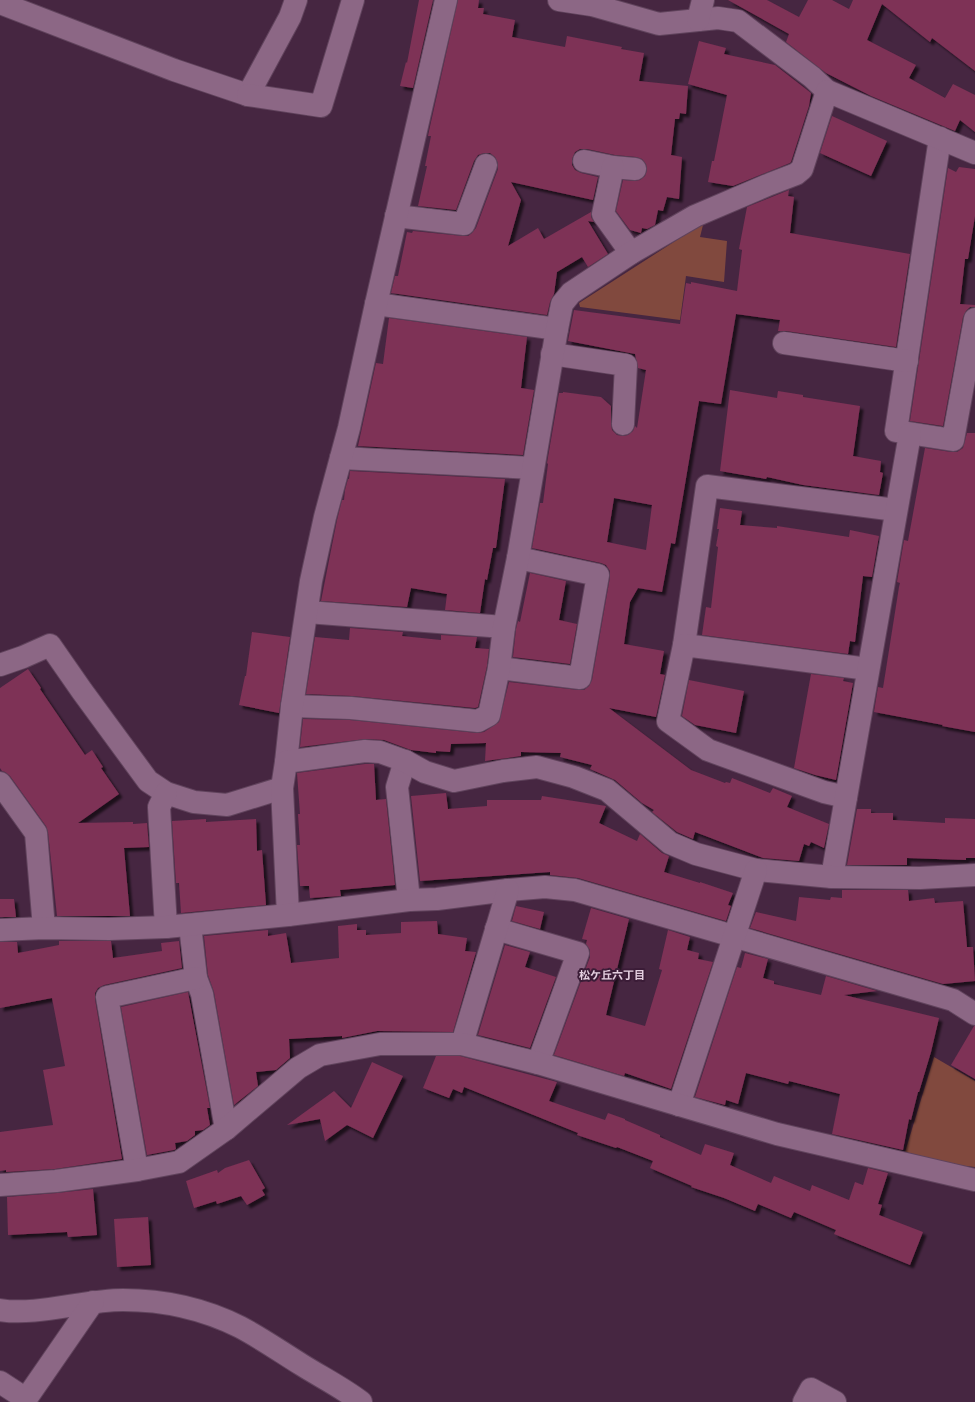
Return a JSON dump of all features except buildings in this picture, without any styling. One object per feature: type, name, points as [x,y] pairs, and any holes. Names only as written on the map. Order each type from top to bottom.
[{"type":"street","points":[[248,95],[290,17],[296,0]]},
{"type":"street","points":[[0,3],[174,70],[248,95],[321,106],[353,0]]},
{"type":"street","points":[[288,915],[282,788],[292,706],[311,581],[325,517],[342,458],[446,0]]},
{"type":"street","points":[[559,0],[592,5],[659,24],[700,10],[718,18],[738,21],[812,77],[827,91],[975,153]]},
{"type":"street","points":[[292,706],[351,708],[478,721],[489,715],[499,668],[504,627],[518,558],[552,354],[562,304],[571,293],[631,253],[695,216],[796,174],[802,169],[827,91]]},
{"type":"street","points":[[940,138],[896,431],[954,440],[968,405],[975,319]]},
{"type":"street","points":[[584,161],[613,167],[635,169]]},
{"type":"street","points":[[396,216],[464,224],[486,165]]},
{"type":"street","points":[[613,167],[603,214],[631,253]]},
{"type":"street","points":[[376,304],[557,329]]},
{"type":"street","points":[[784,343],[907,361]]},
{"type":"street","points":[[552,354],[626,365],[622,424]]},
{"type":"street","points":[[832,877],[910,434]]},
{"type":"street","points":[[342,458],[533,468]]},
{"type":"street","points":[[846,797],[824,792],[708,750],[668,721],[684,644],[707,486],[896,510]]},
{"type":"street","points":[[499,668],[580,678],[598,575],[518,558]]},
{"type":"street","points":[[307,612],[504,627]]},
{"type":"street","points":[[0,665],[23,657],[50,644],[82,691],[148,781],[166,793],[194,802],[227,805],[282,788]]},
{"type":"street","points":[[684,644],[868,669]]},
{"type":"street","points":[[286,762],[365,751],[380,752],[405,761],[425,772],[454,782],[503,771],[536,767],[574,777],[607,790],[670,843],[696,854],[756,870],[832,877],[920,878],[975,875]]},
{"type":"street","points":[[405,761],[397,787],[409,900]]},
{"type":"street","points":[[0,783],[36,833],[44,928]]},
{"type":"street","points":[[166,793],[159,807],[166,927]]},
{"type":"street","points":[[679,1105],[756,870]]},
{"type":"street","points":[[0,930],[44,928],[109,929],[166,927],[288,915],[409,900],[437,899],[545,887],[575,890],[953,1000],[975,1014]]},
{"type":"street","points":[[462,1044],[508,890]]},
{"type":"street","points":[[190,924],[196,978],[202,994],[226,1129]]},
{"type":"street","points":[[496,929],[578,953],[538,1063]]},
{"type":"street","points":[[137,1170],[107,997],[196,978]]},
{"type":"street","points":[[0,1185],[137,1170],[180,1162],[226,1129],[298,1068],[320,1055],[380,1044],[462,1044],[538,1063],[777,1134],[975,1180]]},
{"type":"street","points":[[0,1310],[18,1311],[93,1302],[124,1300],[178,1304],[209,1314],[240,1327],[360,1402]]},
{"type":"street","points":[[0,1382],[26,1399],[93,1302]]},
{"type":"street","points":[[804,1402],[811,1389],[835,1402]]},
{"type":"shaded area","points":[[703,225],[700,237],[727,241],[724,282],[686,276],[680,320],[580,307],[579,303],[694,229]]},
{"type":"shaded area","points":[[934,1057],[975,1081],[975,1167],[938,1163],[905,1152]]},
{"type":"district","name":"松ケ丘六丁目","points":[[612,975]]}]
